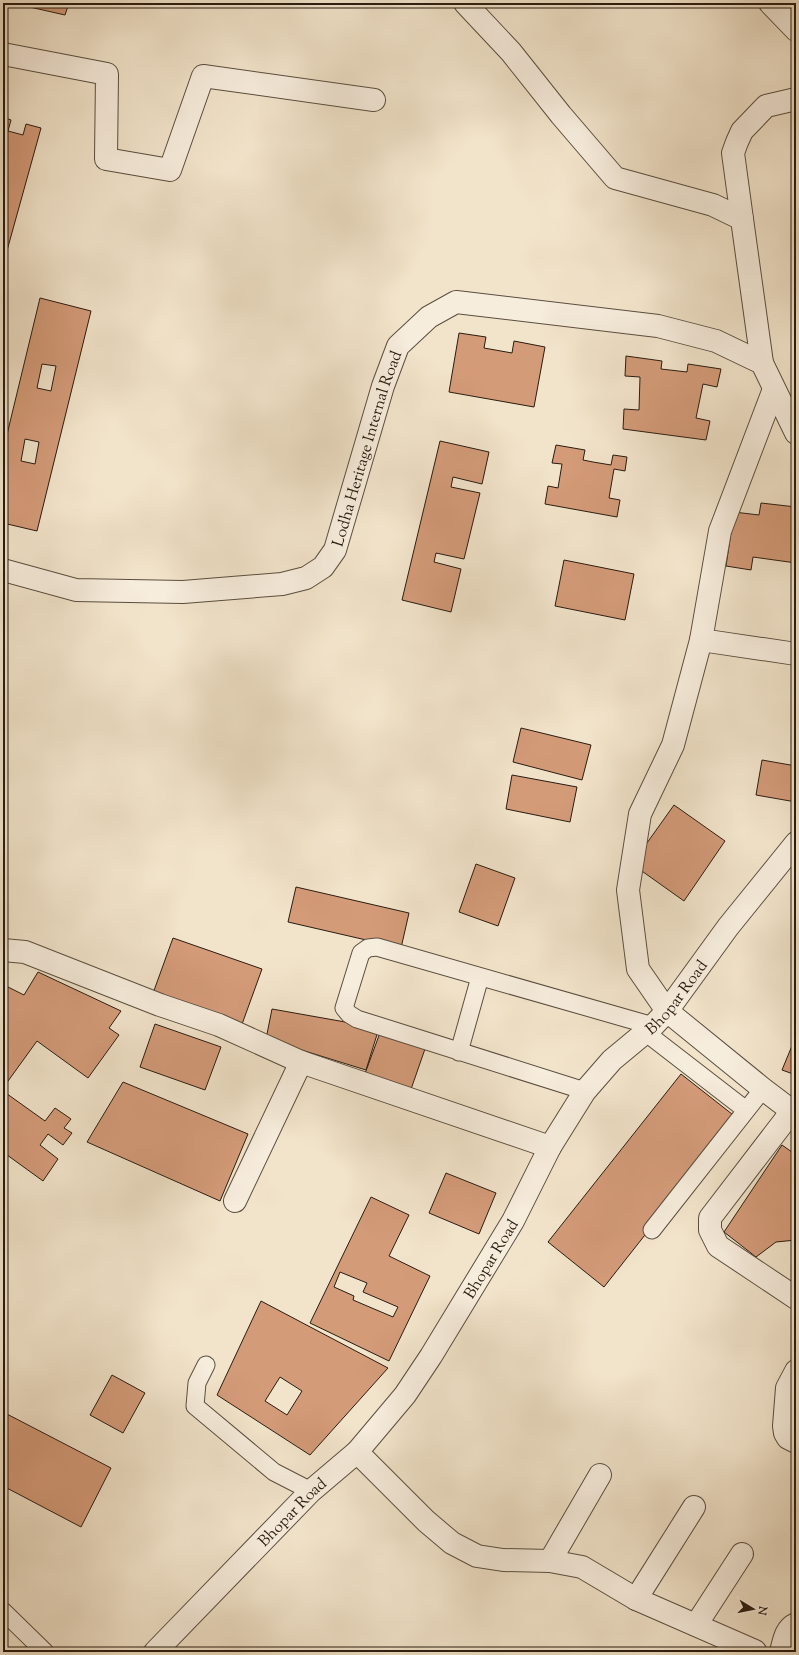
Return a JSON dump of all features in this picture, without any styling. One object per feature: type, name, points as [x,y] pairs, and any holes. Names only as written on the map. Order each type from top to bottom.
[{"type":"street","points":[[465,3],[511,52],[561,115],[615,178],[713,205],[742,219]]},
{"type":"street","points":[[770,3],[796,30]]},
{"type":"street","points":[[3,54],[107,74],[106,159],[170,170],[203,76],[374,100]]},
{"type":"street","points":[[796,99],[766,106],[742,131],[734,153],[762,363],[796,433]]},
{"type":"street","name":"Lodha Heritage Internal Road","points":[[3,570],[76,590],[183,592],[282,584],[306,578],[323,567],[335,550],[383,386],[398,346],[429,317],[456,302],[658,326],[716,341],[762,363]]},
{"type":"street","points":[[774,389],[720,531],[701,640],[673,745],[640,814],[628,890],[638,969],[655,1023],[763,1089],[794,1113],[710,1218],[710,1230],[718,1246],[796,1298]]},
{"type":"street","points":[[701,640],[796,654]]},
{"type":"street","name":"Bhopar Road","points":[[155,1652],[311,1491],[357,1452],[405,1395],[431,1356],[513,1221],[550,1147],[585,1091],[612,1060],[655,1023],[728,927],[796,842]]},
{"type":"street","points":[[3,950],[25,952],[160,1005],[219,1025],[301,1062],[550,1147]]},
{"type":"street","points":[[235,1201],[301,1062]]},
{"type":"street","points":[[796,1371],[788,1388],[784,1426],[785,1433],[788,1438],[796,1442]]},
{"type":"street","points":[[357,1452],[426,1521],[452,1543],[477,1556],[502,1560],[550,1561],[582,1567],[636,1599],[755,1651]]},
{"type":"street","points":[[550,1561],[600,1475]]},
{"type":"street","points":[[636,1599],[694,1507]]},
{"type":"street","points":[[696,1625],[742,1554]]},
{"type":"street","points":[[781,1652],[785,1636],[792,1626],[796,1624]]},
{"type":"lane","points":[[585,1091],[357,1019],[349,1014],[344,1008],[361,953],[368,948],[377,947],[480,977],[655,1023],[746,1110]]},
{"type":"lane","points":[[459,1052],[480,977]]},
{"type":"lane","points":[[652,1230],[763,1089]]},
{"type":"lane","points":[[206,1365],[197,1383],[196,1406],[274,1472],[311,1491]]},
{"type":"lane","points":[[3,1611],[45,1652]]},
{"type":"building","points":[[12,3],[69,3],[65,15]]},
{"type":"building","points":[[3,117],[11,120],[8,131],[23,135],[26,124],[41,128],[3,265],[3,199],[5,193],[3,192]]},
{"type":"building","points":[[796,265],[796,307],[794,307]]},
{"type":"building","points":[[40,298],[91,311],[37,531],[3,523],[3,451]],"holes":[[[42,364],[56,366],[51,391],[37,388]],[[25,439],[39,442],[35,464],[21,461]]]},
{"type":"building","points":[[459,333],[486,337],[484,348],[512,353],[514,341],[545,347],[534,407],[449,392]]},
{"type":"building","points":[[626,356],[662,361],[661,369],[687,372],[688,364],[721,369],[717,387],[703,384],[696,418],[710,421],[706,440],[623,429],[624,409],[639,410],[640,377],[625,376]]},
{"type":"building","points":[[440,441],[489,452],[482,484],[453,477],[451,487],[480,493],[464,559],[436,553],[434,562],[461,569],[451,612],[402,600]]},
{"type":"building","points":[[556,445],[585,450],[583,460],[593,462],[611,465],[613,455],[627,457],[625,471],[614,469],[609,498],[620,500],[617,517],[545,504],[548,486],[558,488],[562,464],[552,463]]},
{"type":"building","points":[[761,503],[796,507],[796,563],[753,557],[751,570],[726,566],[734,512],[759,515]]},
{"type":"building","points":[[564,560],[634,574],[625,620],[555,606]]},
{"type":"building","points":[[521,728],[591,745],[582,780],[513,762]]},
{"type":"building","points":[[762,760],[796,766],[796,802],[756,795]]},
{"type":"building","points":[[512,775],[577,787],[570,822],[506,809]]},
{"type":"building","points":[[674,805],[725,841],[684,901],[632,864]]},
{"type":"building","points":[[476,864],[515,878],[498,926],[459,912]]},
{"type":"building","points":[[296,887],[409,913],[401,948],[288,922]]},
{"type":"building","points":[[173,938],[262,969],[241,1027],[152,996]]},
{"type":"building","points":[[38,972],[121,1011],[109,1028],[119,1035],[88,1078],[37,1041],[3,1088],[3,991],[6,986],[24,995]]},
{"type":"building","points":[[272,1009],[379,1028],[366,1070],[266,1039]]},
{"type":"building","points":[[155,1024],[221,1047],[205,1090],[140,1067]]},
{"type":"building","points":[[381,1030],[426,1046],[409,1095],[363,1079]]},
{"type":"building","points":[[796,1036],[796,1075],[782,1070]]},
{"type":"building","points":[[681,1074],[737,1118],[604,1287],[548,1242]]},
{"type":"building","points":[[123,1082],[248,1134],[220,1201],[87,1142]]},
{"type":"building","points":[[3,1091],[45,1121],[55,1108],[71,1119],[64,1128],[72,1133],[63,1145],[48,1134],[40,1145],[58,1159],[43,1181],[3,1152]]},
{"type":"building","points":[[782,1145],[796,1155],[796,1240],[776,1242],[756,1257],[724,1232]]},
{"type":"building","points":[[446,1173],[496,1193],[479,1234],[429,1213]]},
{"type":"building","points":[[371,1197],[409,1215],[389,1256],[430,1276],[389,1361],[310,1323]],"holes":[[[340,1272],[367,1283],[363,1292],[398,1307],[393,1317],[353,1300],[354,1296],[334,1287]]]},
{"type":"building","points":[[261,1301],[388,1368],[310,1455],[217,1395]],"holes":[[[280,1377],[302,1391],[287,1415],[265,1401]]]},
{"type":"building","points":[[112,1375],[145,1393],[123,1433],[90,1415]]},
{"type":"building","points":[[3,1412],[111,1468],[81,1527],[3,1486]]}]
